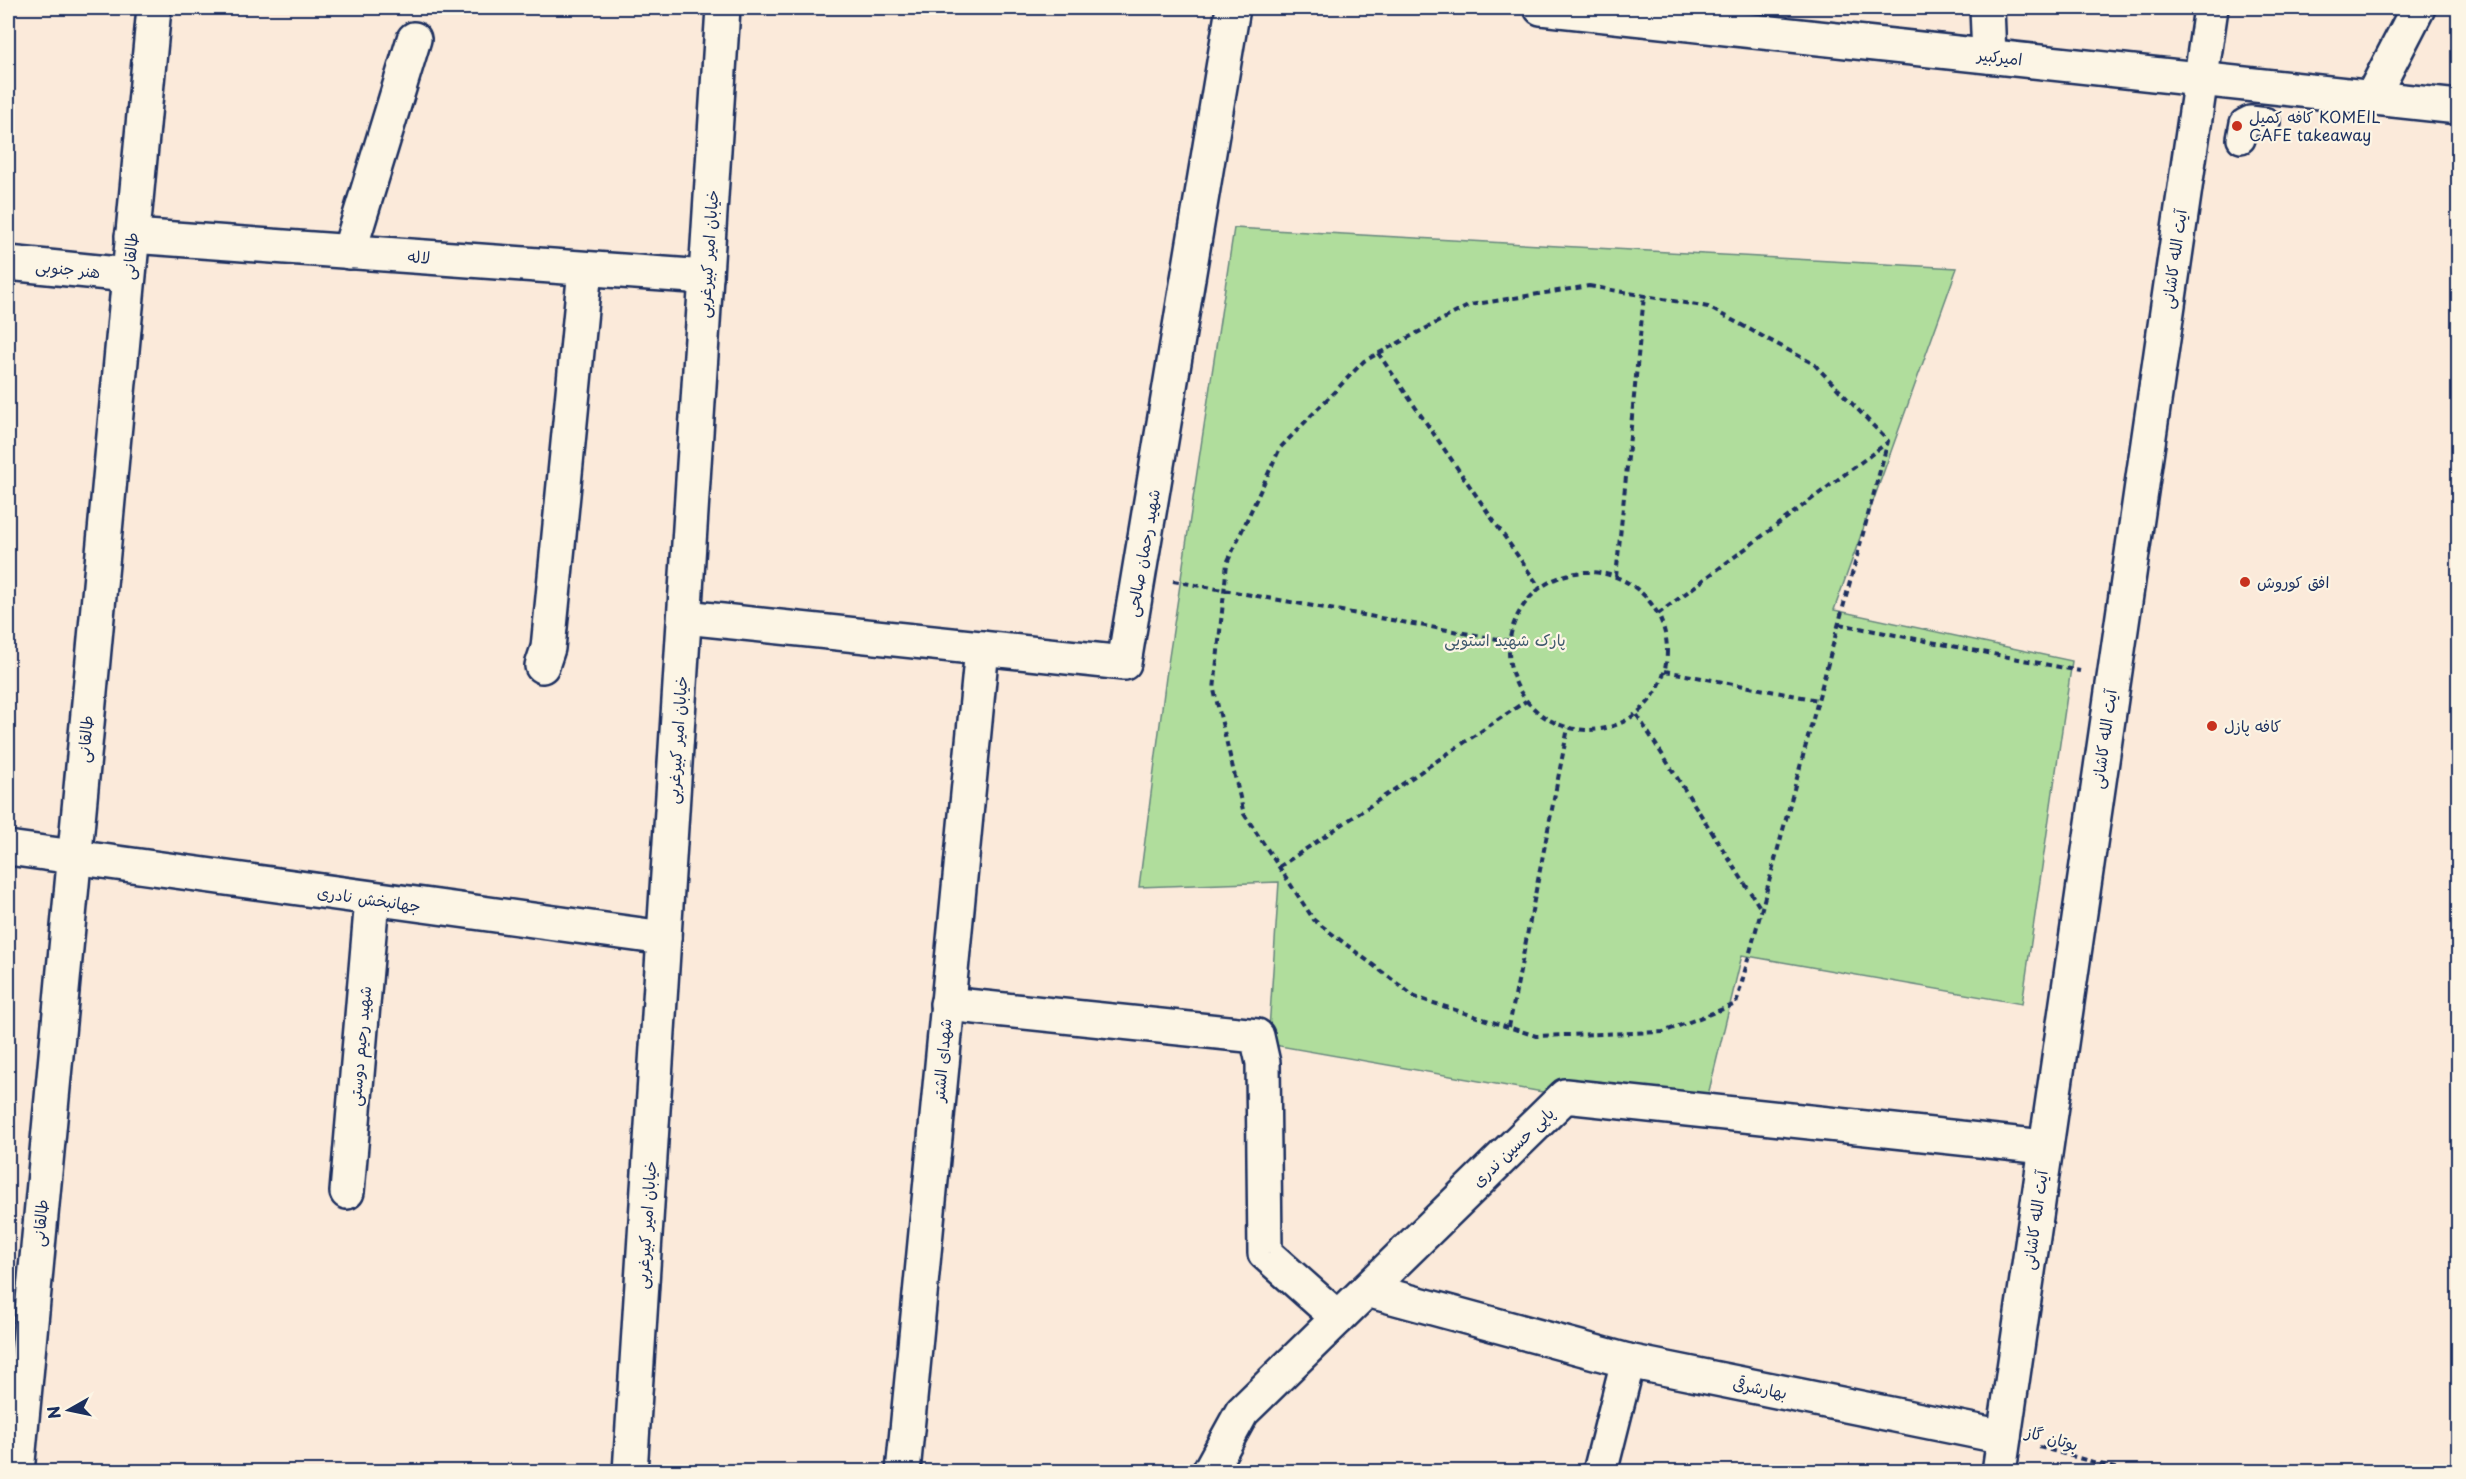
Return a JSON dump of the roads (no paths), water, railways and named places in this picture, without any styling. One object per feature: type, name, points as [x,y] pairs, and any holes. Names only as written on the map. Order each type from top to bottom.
[{"type":"street","name":"طالقانی","points":[[17,1472],[154,8]]},
{"type":"street","name":"خیابان امیر کبیرغربی","points":[[630,1472],[723,8]]},
{"type":"street","name":"شهید رحمان صالحی","points":[[685,617],[1124,663],[1233,8]]},
{"type":"street","name":"امیرکبیر","points":[[1541,8],[2458,106]]},
{"type":"street","points":[[1988,8],[1989,56]]},
{"type":"street","name":"آیت الله کاشانی","points":[[1999,1472],[2211,8]]},
{"type":"street","points":[[2372,97],[2418,8]]},
{"type":"street","points":[[349,252],[414,39]]},
{"type":"street","points":[[2241,139],[2244,123],[2250,120],[2266,122]]},
{"type":"street","name":"لاله","points":[[132,236],[706,277]]},
{"type":"street","name":"هنر جنوبی","points":[[8,262],[128,275]]},
{"type":"street","points":[[542,666],[548,648],[585,268]]},
{"type":"street","name":"شهدای الشتر","points":[[903,1472],[982,648]]},
{"type":"street","name":"جهانبخش نادری","points":[[8,848],[664,938]]},
{"type":"street","name":"شهید رحیم دوستی","points":[[347,1192],[372,899]]},
{"type":"street","points":[[947,1005],[1257,1036],[1263,1063],[1265,1253],[1338,1318]]},
{"type":"street","name":"پاپی حسین ندری","points":[[1209,1472],[1242,1412],[1565,1096],[2045,1147]]},
{"type":"street","name":"بهارشرقی","points":[[1367,1290],[1628,1361],[2004,1437]]},
{"type":"street","points":[[1600,1472],[1628,1361]]},
{"type":"place","name":"کافه کمیل KOMEIL CAFE takeaway","points":[[2237,126]]},
{"type":"place","name":"افق کوروش","points":[[2245,582]]},
{"type":"place","name":"کافه پازل","points":[[2212,726]]},
{"type":"park label","name":"پارک شهید استویی","points":[[1505,640]]}]
